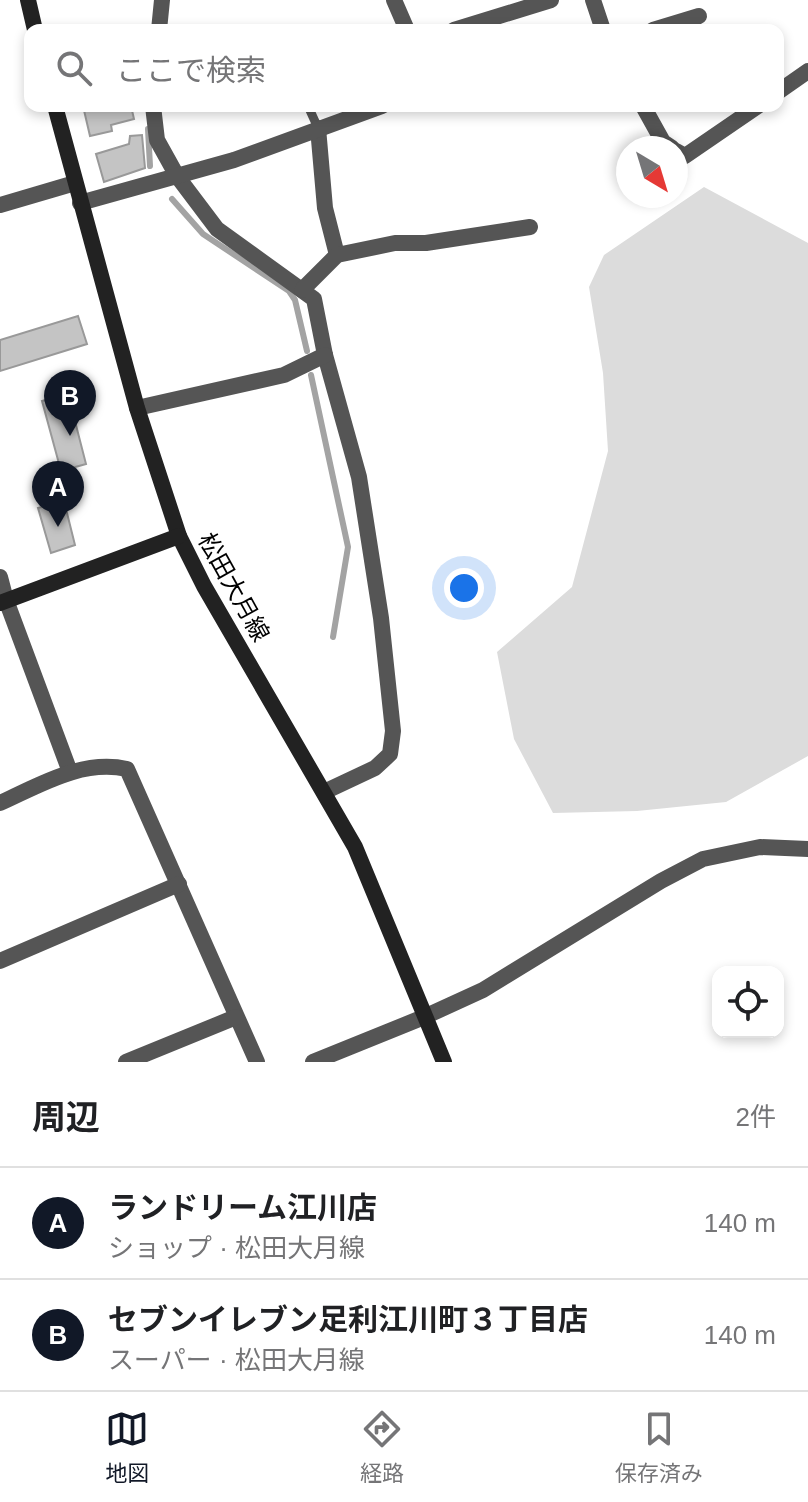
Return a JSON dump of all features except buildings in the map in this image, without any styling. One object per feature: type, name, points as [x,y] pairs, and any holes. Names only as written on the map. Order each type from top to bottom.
[{"type":"main road","points":[[28,0],[34,24]]},
{"type":"main road","name":"松田大月線","points":[[57,112],[137,408],[179,536],[204,586],[355,847],[444,1062]]},
{"type":"main road","points":[[3,601],[179,536]]},
{"type":"street","points":[[160,24],[162,0]]},
{"type":"street","points":[[394,0],[404,24]]},
{"type":"street","points":[[473,24],[551,0]]},
{"type":"street","points":[[593,0],[601,24]]},
{"type":"street","points":[[673,24],[699,16]]},
{"type":"street","points":[[784,88],[808,71]]},
{"type":"street","points":[[154,112],[157,140],[177,176],[217,229],[314,299],[325,355],[359,477],[381,618],[393,731],[390,754],[375,768],[324,792]]},
{"type":"street","points":[[80,203],[234,160],[365,112]]},
{"type":"street","points":[[646,112],[660,136]]},
{"type":"street","points":[[688,154],[749,112]]},
{"type":"street","points":[[318,128],[325,208],[337,255]]},
{"type":"street","points":[[0,205],[75,183]]},
{"type":"street","points":[[302,290],[337,255],[395,243],[426,243],[530,227]]},
{"type":"street","points":[[137,408],[284,375],[325,355]]},
{"type":"street","points":[[0,577],[3,601],[70,772]]},
{"type":"street","points":[[0,803],[70,772],[100,766],[127,769],[257,1062]]},
{"type":"street","points":[[313,1062],[483,990],[661,881],[703,859],[760,847],[808,849]]},
{"type":"street","points":[[0,961],[179,884]]},
{"type":"street","points":[[126,1062],[236,1017]]},
{"type":"lane","points":[[311,112],[318,128]]},
{"type":"shaded area","points":[[704,187],[808,243],[808,756],[726,802],[637,811],[553,813],[514,739],[497,652],[572,587],[608,451],[603,373],[589,287],[604,255],[673,208],[688,208],[688,198]]},
{"type":"waterway","points":[[148,129],[150,166]]},
{"type":"waterway","points":[[172,199],[203,234],[289,291],[295,300],[307,351]]},
{"type":"waterway","points":[[311,375],[348,547],[333,637]]},
{"type":"place","name":"セブンイレブン足利江川町３丁目店","points":[[70,436]]},
{"type":"place","name":"ランドリーム江川店","points":[[58,527]]}]
